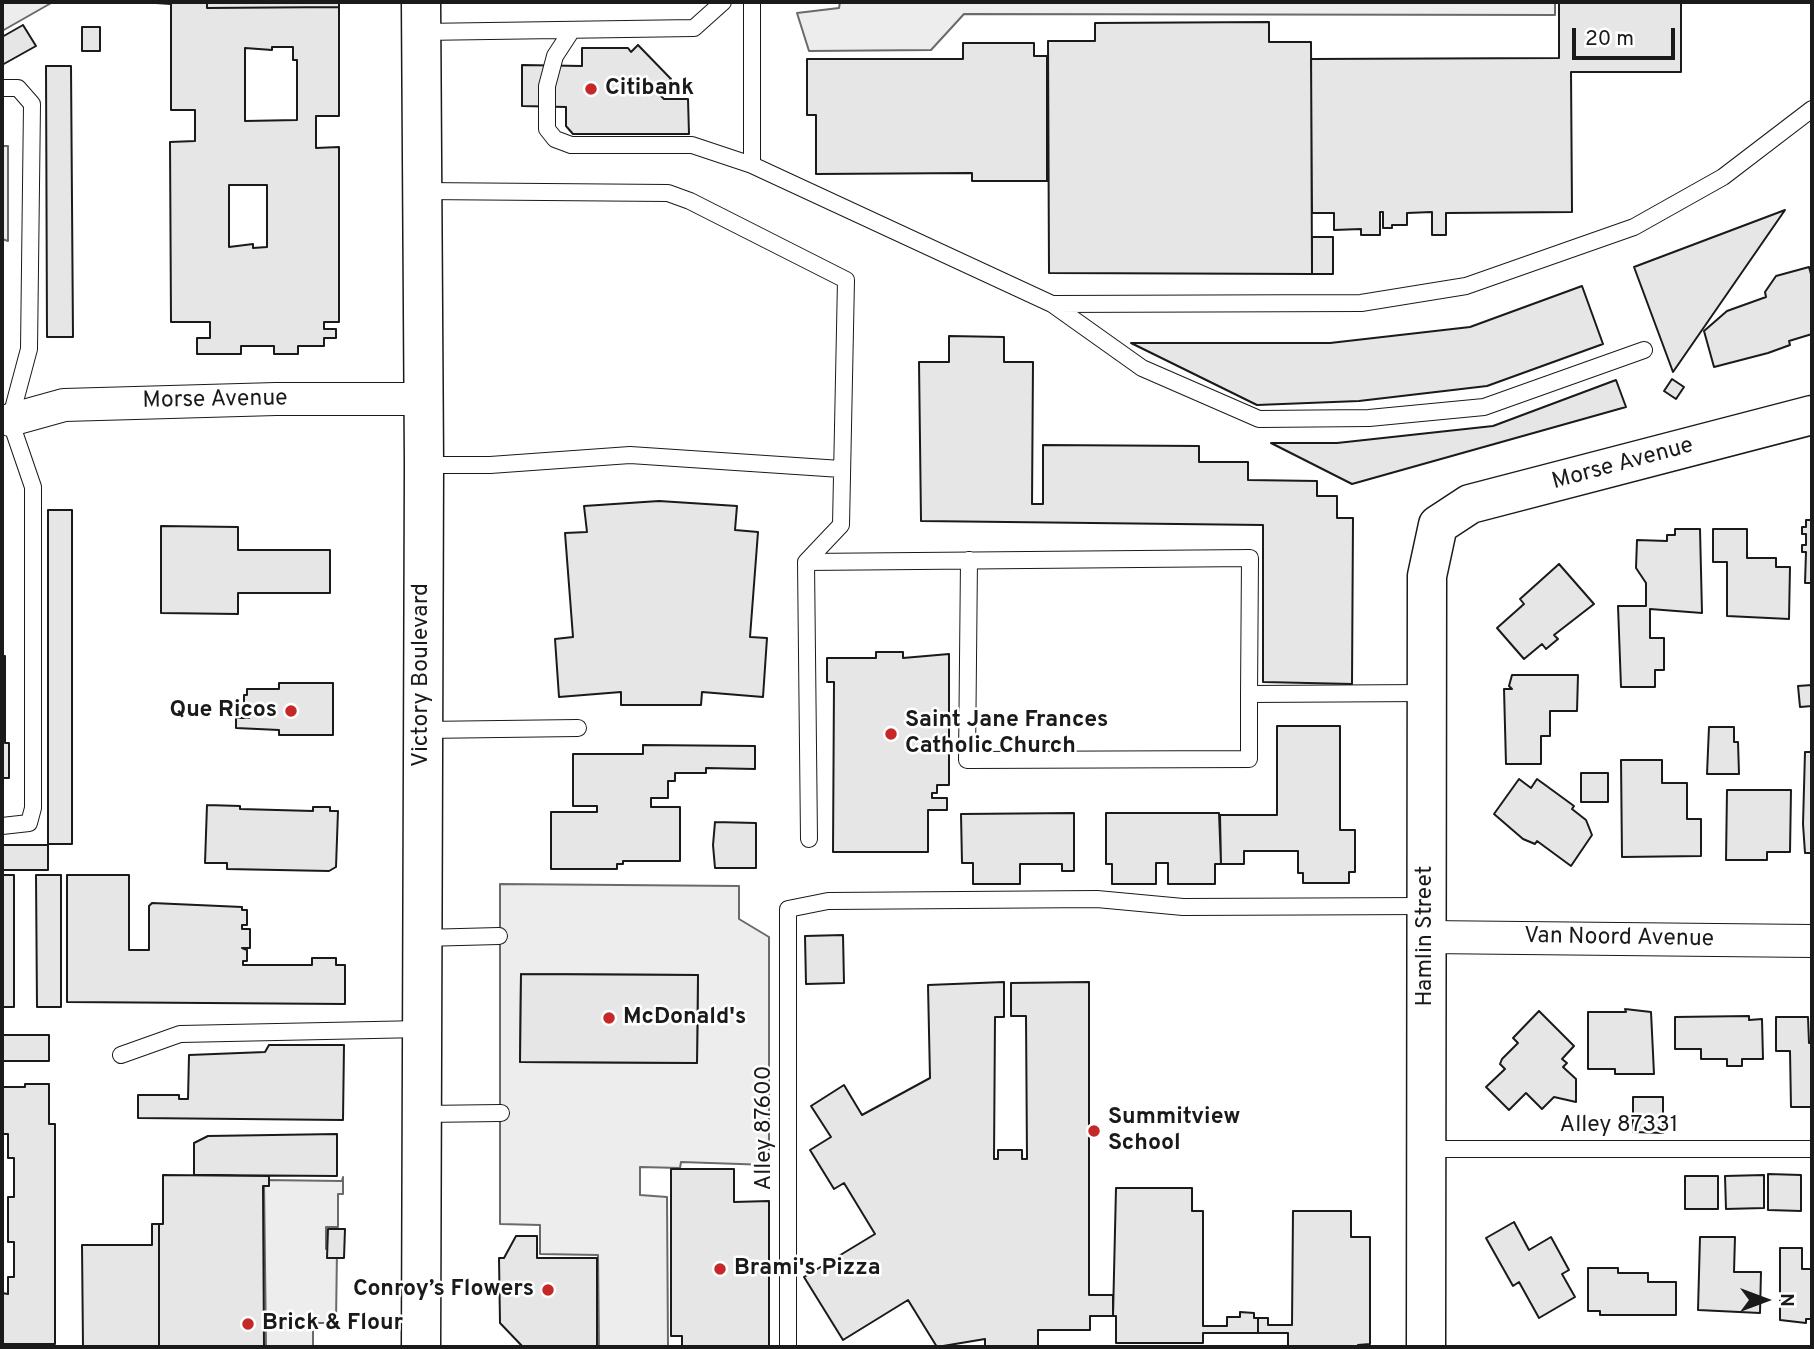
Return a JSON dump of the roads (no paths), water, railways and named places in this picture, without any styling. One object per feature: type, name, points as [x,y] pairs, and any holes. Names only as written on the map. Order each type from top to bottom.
[{"type":"main road","name":"Victory Boulevard","points":[[421,17],[424,465],[421,1347]]},
{"type":"main road","name":"Morse Avenue","points":[[1438,525],[1470,505],[1812,415]]},
{"type":"main road","name":"Hamlin Street","points":[[1426,1347],[1427,576],[1438,525]]},
{"type":"street","name":"Morse Avenue","points":[[10,421],[64,405],[276,399],[422,399]]},
{"type":"street","name":"Van Noord Avenue","points":[[1426,921],[1812,941]]},
{"type":"lane","points":[[421,17],[572,30],[694,28],[723,2]]},
{"type":"lane","points":[[752,2],[752,165]]},
{"type":"lane","points":[[572,30],[555,56],[547,86],[547,129],[555,139],[571,145],[692,145],[752,165],[1052,304],[1142,368],[1259,419],[1368,418],[1484,407],[1644,350]]},
{"type":"lane","points":[[2,88],[18,88],[32,104],[29,349],[10,421],[33,486],[33,808],[29,822],[2,826]]},
{"type":"lane","points":[[1052,304],[1361,303],[1466,286],[1634,226],[1723,177],[1812,109]]},
{"type":"lane","points":[[422,191],[668,194],[690,201],[846,280],[841,525],[806,562],[809,839]]},
{"type":"lane","points":[[424,465],[490,465],[630,455],[841,469]]},
{"type":"lane","points":[[806,562],[969,560],[1250,558],[1249,759],[967,760],[969,560]]},
{"type":"lane","points":[[1249,694],[1426,693]]},
{"type":"lane","points":[[422,730],[578,728]]},
{"type":"lane","name":"Alley 87600","points":[[788,1347],[788,909],[828,901],[1097,898],[1183,907],[1426,921]]},
{"type":"lane","points":[[422,938],[499,936]]},
{"type":"lane","points":[[121,1055],[180,1034],[422,1029]]},
{"type":"lane","points":[[423,1114],[501,1113]]},
{"type":"lane","name":"Alley 87331","points":[[1425,1149],[1812,1149]]},
{"type":"place","name":"Citibank","points":[[591,89]]},
{"type":"place","name":"Que Ricos","points":[[291,711]]},
{"type":"place","name":"Saint Jane Frances Catholic Church","points":[[891,734]]},
{"type":"place","name":"McDonald's","points":[[609,1018]]},
{"type":"place","name":"Summitview School","points":[[1094,1131]]},
{"type":"place","name":"Brami's Pizza","points":[[720,1269]]},
{"type":"place","name":"Conroy’s Flowers","points":[[548,1290]]},
{"type":"place","name":"Brick & Flour","points":[[248,1324]]}]
